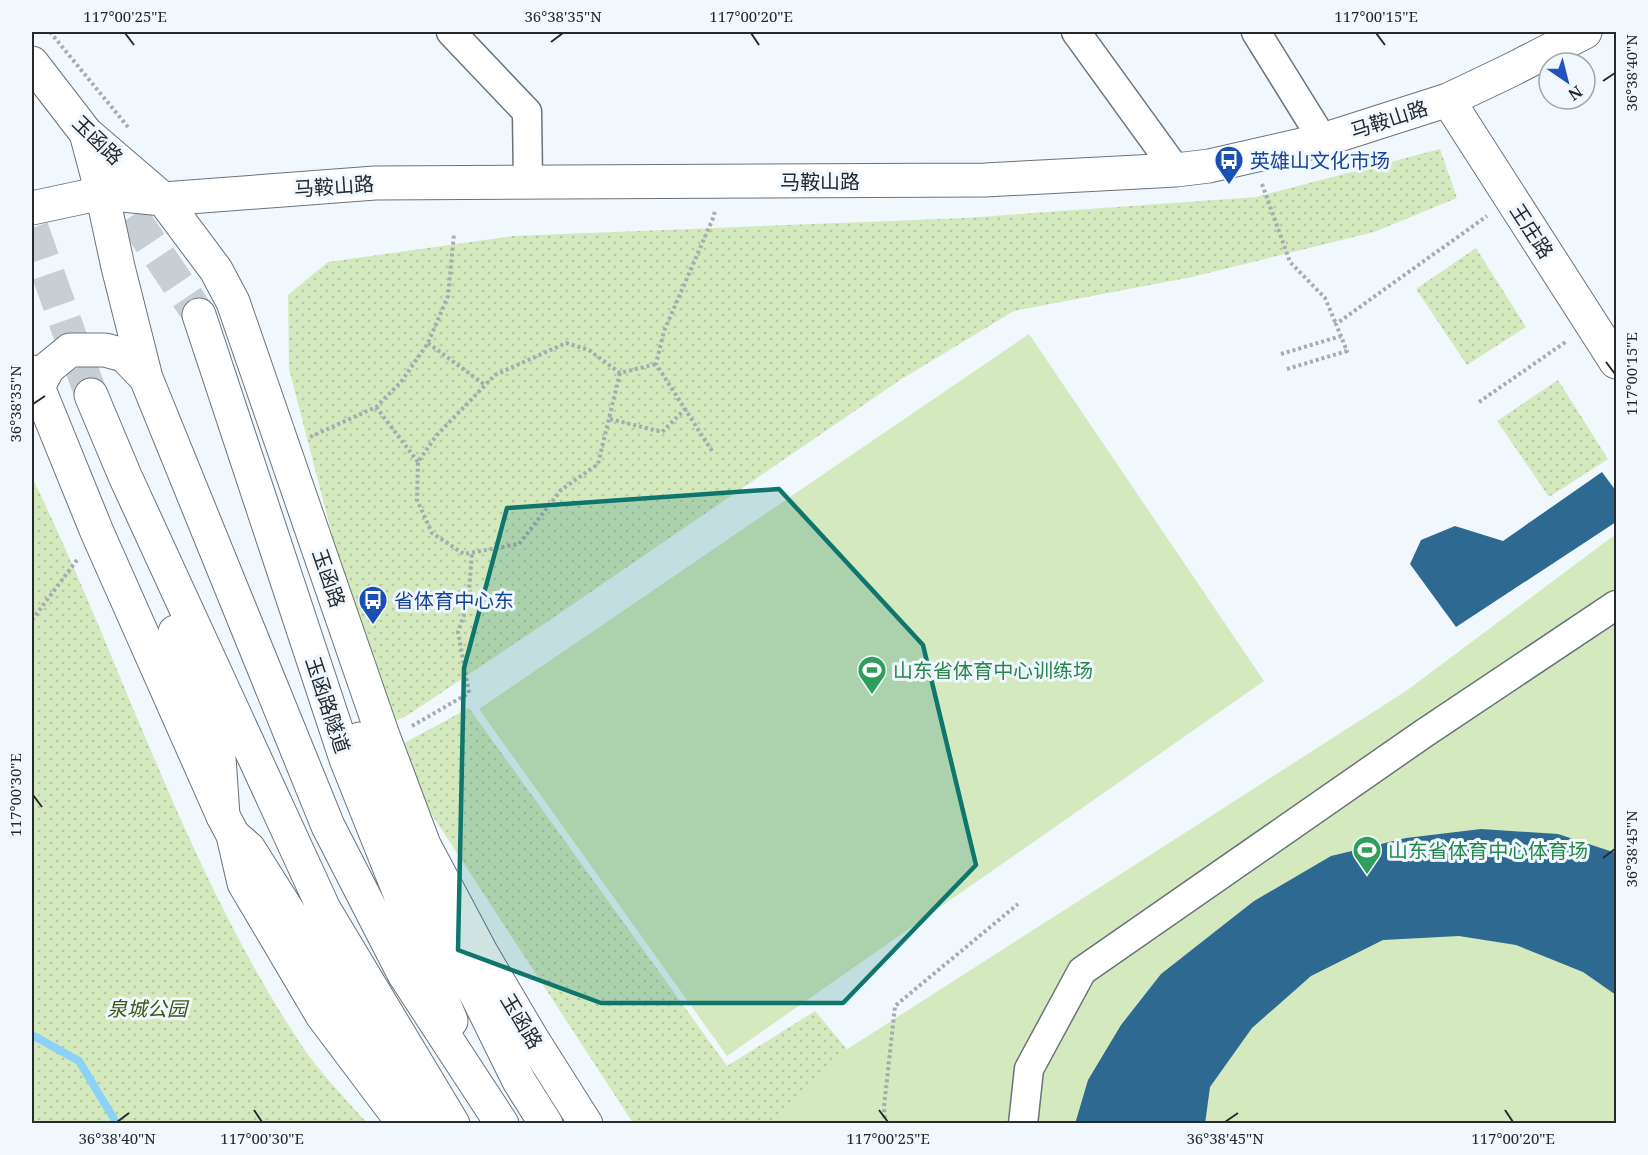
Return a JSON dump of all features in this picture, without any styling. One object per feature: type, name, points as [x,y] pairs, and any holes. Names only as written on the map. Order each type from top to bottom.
[{"type":"main road","name":"马鞍山路","points":[[32,208],[102,193],[163,199],[375,183],[985,180],[1176,170],[1239,159],[1323,140],[1448,100],[1585,32]]},
{"type":"main road","name":"玉函路","points":[[32,63],[86,133],[163,199],[216,270],[233,302],[385,740],[424,845],[482,954],[586,1124]]},
{"type":"main road","name":"王庄路","points":[[1448,100],[1617,362]]},
{"type":"main road","points":[[86,133],[146,378],[328,826],[404,975],[502,1124]]},
{"type":"main road","name":"玉函路隧道","points":[[199,315],[346,759],[477,1087]]},
{"type":"main road","points":[[146,378],[124,355],[105,350],[70,350],[34,380],[97,532],[228,825],[249,849],[322,965],[417,1106],[444,1124]]},
{"type":"main road","points":[[222,386],[252,439],[299,579],[358,735],[415,856],[450,941],[519,1081],[546,1124]]},
{"type":"main road","points":[[92,395],[125,476],[324,909],[453,1124]]},
{"type":"main road","points":[[125,476],[168,612],[219,757],[228,825],[244,883],[322,1015],[404,1124]]},
{"type":"street","points":[[451,32],[527,112],[528,182]]},
{"type":"street","points":[[1076,32],[1176,170]]},
{"type":"street","points":[[1256,32],[1323,140]]},
{"type":"street","points":[[1023,1124],[1029,1069],[1082,971],[1423,734],[1617,605]]},
{"type":"path","points":[[50,32],[133,133]]},
{"type":"path","points":[[1239,159],[1264,187],[1290,262],[1325,298],[1347,351],[1287,369]]},
{"type":"path","points":[[712,452],[656,364],[664,331],[714,216],[715,182]]},
{"type":"path","points":[[1336,324],[1490,214]]},
{"type":"path","points":[[284,448],[376,407],[401,382],[428,343],[448,296],[454,234]]},
{"type":"path","points":[[1281,354],[1341,336]]},
{"type":"path","points":[[1479,402],[1567,341]]},
{"type":"path","points":[[428,343],[485,385]]},
{"type":"path","points":[[566,343],[589,350],[620,373],[598,464],[561,490],[519,544],[464,554],[432,533],[417,500],[418,462],[436,436],[495,375],[566,343]]},
{"type":"path","points":[[620,373],[656,364]]},
{"type":"path","points":[[376,407],[418,462]]},
{"type":"path","points":[[610,419],[662,432],[685,409]]},
{"type":"path","points":[[385,740],[469,693],[458,632],[468,603],[472,553]]},
{"type":"path","points":[[32,620],[81,555]]},
{"type":"path","points":[[885,1124],[884,1107],[895,1006],[1018,904]]},
{"type":"highlighted area","points":[[779,489],[923,645],[976,865],[843,1003],[601,1003],[458,950],[464,668],[507,508]]},
{"type":"green space","points":[[1440,149],[1457,198],[1374,232],[1192,277],[1014,311],[900,380],[547,622],[408,715],[382,727],[289,369],[288,295],[328,262],[513,236],[965,218],[1256,197]]},
{"type":"green space","points":[[1476,248],[1526,327],[1467,365],[1416,289]]},
{"type":"green space","name":"山东省体育中心训练场","points":[[1029,334],[1264,681],[727,1056],[479,709]]},
{"type":"green space","points":[[1558,380],[1608,459],[1549,497],[1497,421]]},
{"type":"green space","name":"泉城公园","points":[[32,477],[65,548],[157,765],[222,907],[259,976],[300,1043],[323,1074],[367,1123],[32,1123]]},
{"type":"green space","name":"山东省体育中心体育场","points":[[1616,534],[1616,1123],[767,1124],[849,1048],[1406,691]]},
{"type":"green space","points":[[469,708],[727,1066],[815,1011],[866,1072],[833,1123],[633,1123],[399,764],[395,748]]},
{"type":"building","points":[[1602,472],[1616,491],[1616,522],[1456,627],[1410,564],[1421,540],[1455,526],[1503,541]]},
{"type":"building","points":[[1481,829],[1558,834],[1616,853],[1616,995],[1583,972],[1516,945],[1459,936],[1383,940],[1311,976],[1252,1028],[1210,1087],[1205,1124],[1075,1124],[1088,1080],[1121,1025],[1161,974],[1254,901],[1331,856],[1406,838]]},
{"type":"waterway","points":[[32,1035],[79,1061],[117,1124]]},
{"type":"tunnel","points":[[105,175],[199,315]]},
{"type":"tunnel","points":[[32,228],[91,395]]},
{"type":"place","name":"英雄山文化市场","points":[[1229,186]]},
{"type":"place","name":"省体育中心东","points":[[373,626]]},
{"type":"place","name":"山东省体育中心训练场","points":[[872,696]]},
{"type":"place","name":"山东省体育中心体育场","points":[[1367,876]]}]
